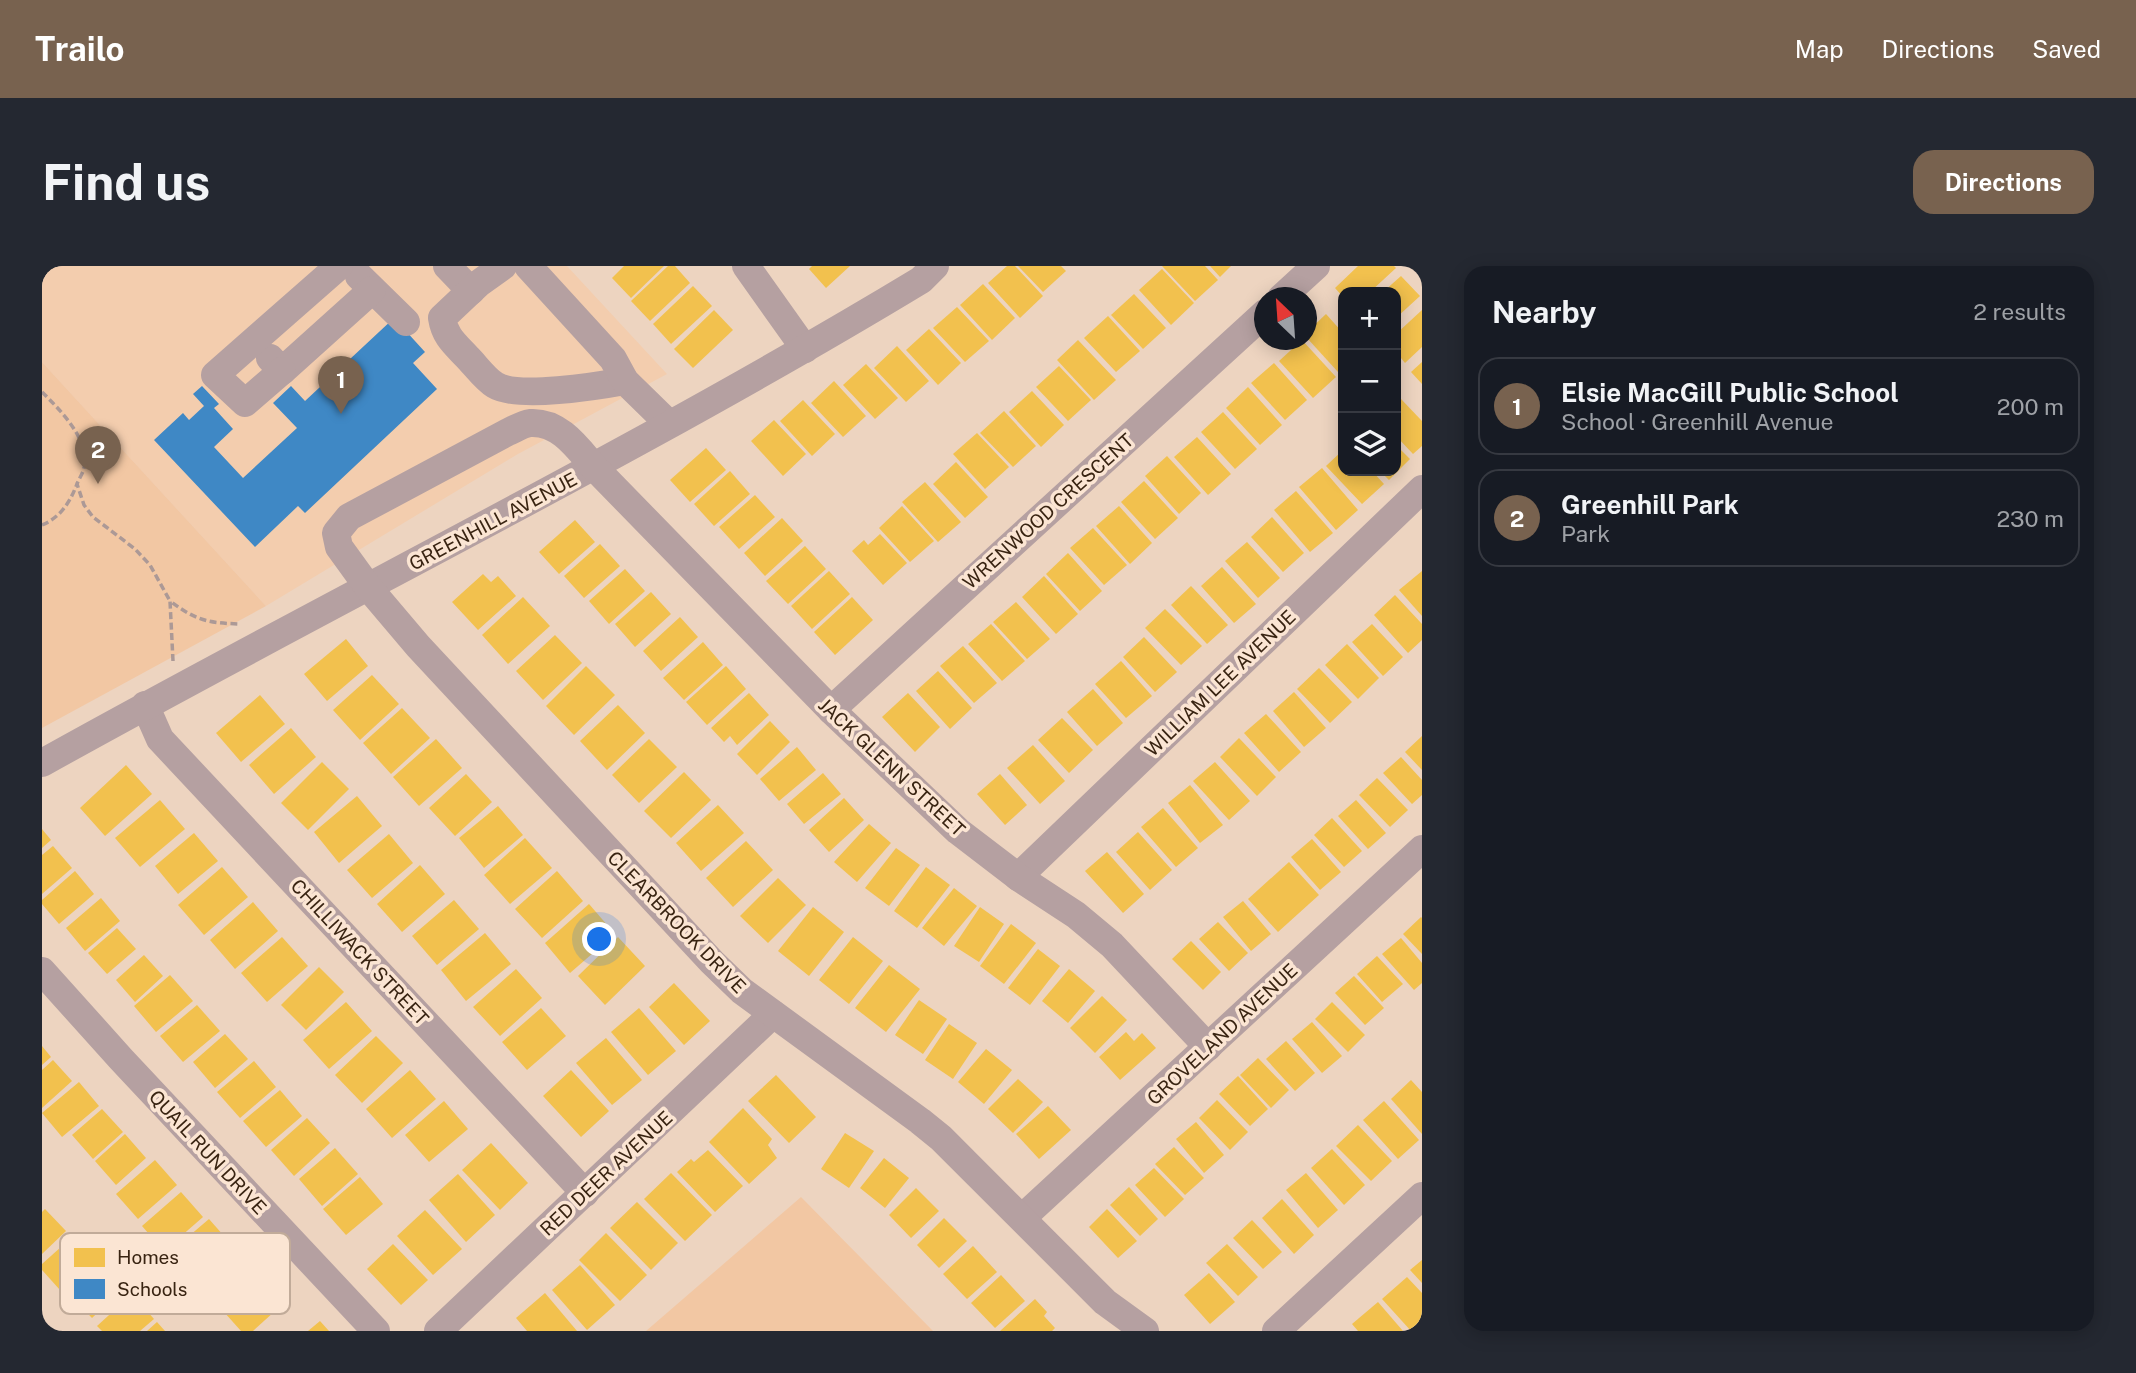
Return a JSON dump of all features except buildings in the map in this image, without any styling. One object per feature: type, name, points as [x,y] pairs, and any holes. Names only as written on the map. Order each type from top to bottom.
[{"type":"street","points":[[339,266],[215,375],[244,403],[372,290]]},
{"type":"street","points":[[350,266],[406,323]]},
{"type":"street","points":[[447,266],[471,291]]},
{"type":"street","points":[[503,266],[442,318],[445,333],[494,385],[509,391],[625,381]]},
{"type":"street","points":[[528,266],[608,353],[625,381],[669,425]]},
{"type":"street","points":[[746,266],[805,349]]},
{"type":"street","name":"GREENHILL AVENUE","points":[[42,762],[594,467],[805,349],[921,280],[935,266]]},
{"type":"street","points":[[1293,287],[1316,266]]},
{"type":"street","points":[[296,304],[324,335]]},
{"type":"street","name":"WRENWOOD CRESCENT","points":[[831,710],[1254,323]]},
{"type":"street","points":[[253,341],[282,370]]},
{"type":"street","points":[[568,388],[608,353]]},
{"type":"street","name":"JACK GLENN STREET","points":[[368,587],[339,547],[336,533],[349,517],[528,423],[547,425],[566,435],[831,710],[958,831],[1018,877],[1076,915],[1112,945],[1208,1046]]},
{"type":"street","name":"WILLIAM LEE AVENUE","points":[[1018,877],[1422,489]]},
{"type":"street","name":"CLEARBROOK DRIVE","points":[[368,587],[418,646],[742,991],[941,1138],[1105,1302],[1145,1331]]},
{"type":"street","name":"CHILLIWACK STREET","points":[[145,705],[160,739],[585,1193]]},
{"type":"street","name":"GROVELAND AVENUE","points":[[1022,1219],[1422,849]]},
{"type":"street","name":"QUAIL RUN DRIVE","points":[[42,971],[284,1233]]},
{"type":"street","name":"RED DEER AVENUE","points":[[438,1331],[773,1014]]},
{"type":"street","points":[[1276,1331],[1422,1196]]},
{"type":"street","name":"QUAIL RUN DRIVE","points":[[290,1239],[376,1331]]},
{"type":"path","points":[[42,391],[75,429],[82,446],[85,466],[71,500],[61,512],[42,525]]},
{"type":"path","points":[[78,484],[84,505],[93,517],[135,549],[150,565],[170,600],[173,661]]},
{"type":"path","points":[[170,600],[201,620],[241,624]]},
{"type":"shaded area","points":[[42,266],[567,266],[667,374],[518,454],[266,606],[42,362]]},
{"type":"shaded area","points":[[42,362],[266,606],[42,728]]},
{"type":"shaded area","points":[[801,1197],[933,1331],[646,1331]]},
{"type":"place","name":"Elsie MacGill Public School","points":[[341,414]]},
{"type":"place","name":"Greenhill Park","points":[[98,484]]}]
